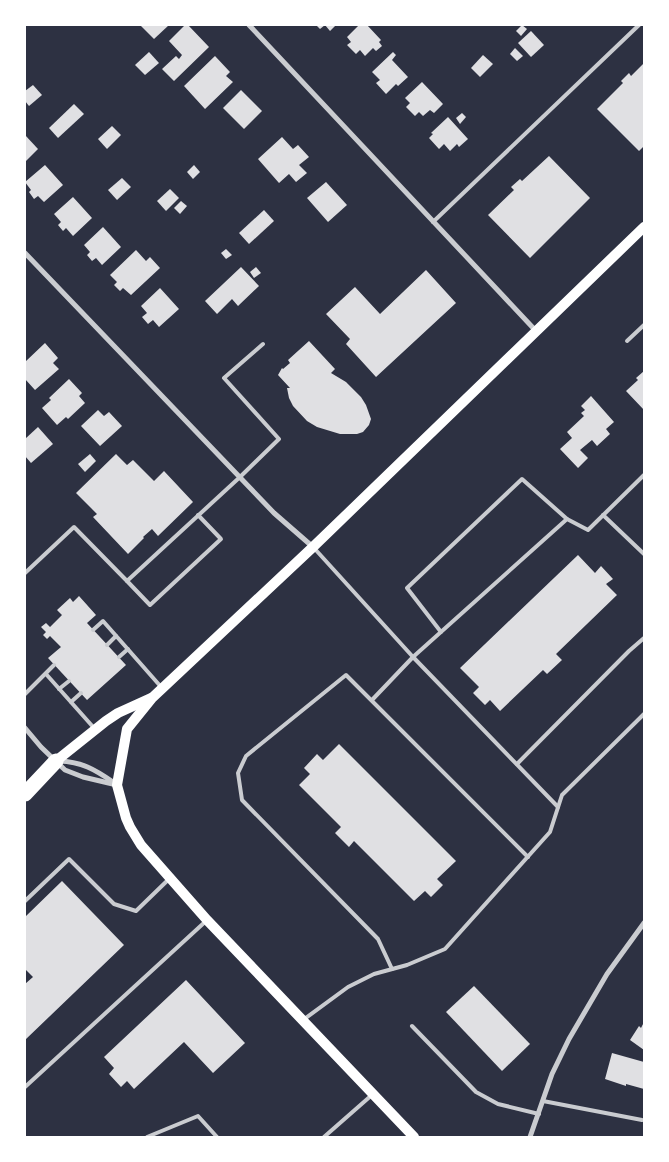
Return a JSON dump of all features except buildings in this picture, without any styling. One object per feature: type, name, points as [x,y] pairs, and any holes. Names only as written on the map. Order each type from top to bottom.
[{"type":"highway","points":[[25,794],[56,761]]},
{"type":"main road","points":[[414,1137],[207,920],[141,845],[126,818],[117,784],[127,729],[162,688],[313,547],[644,227]]},
{"type":"main road","points":[[56,761],[106,720],[152,698]]},
{"type":"street","points":[[249,25],[536,332]]},
{"type":"street","points":[[25,252],[274,513],[313,547]]},
{"type":"street","points":[[25,728],[41,747],[65,770],[83,777],[117,784]]},
{"type":"street","points":[[56,761],[71,761],[90,767],[117,784]]},
{"type":"street","points":[[530,1137],[552,1074],[569,1039],[607,974],[643,926]]},
{"type":"lane","points":[[434,222],[639,25]]},
{"type":"lane","points":[[627,341],[644,325]]},
{"type":"lane","points":[[127,581],[240,478],[279,438],[224,378],[263,344]]},
{"type":"lane","points":[[442,632],[407,588],[522,478],[567,519],[588,530],[644,475]]},
{"type":"lane","points":[[25,573],[74,528],[150,605],[221,539],[198,515]]},
{"type":"lane","points":[[603,515],[644,554]]},
{"type":"lane","points":[[372,700],[413,657],[567,519]]},
{"type":"lane","points":[[313,547],[413,657],[558,807]]},
{"type":"lane","points":[[93,630],[103,621],[162,688]]},
{"type":"lane","points":[[107,644],[116,636]]},
{"type":"lane","points":[[517,764],[644,638]]},
{"type":"lane","points":[[119,658],[128,649]]},
{"type":"lane","points":[[25,694],[54,665]]},
{"type":"lane","points":[[46,674],[95,729]]},
{"type":"lane","points":[[392,969],[378,939],[242,800],[238,773],[246,756],[346,675],[528,857]]},
{"type":"lane","points":[[60,689],[69,681]]},
{"type":"lane","points":[[71,702],[81,694]]},
{"type":"lane","points":[[303,1020],[348,987],[374,974],[406,965],[445,949],[550,832],[562,795],[644,714]]},
{"type":"lane","points":[[25,901],[69,859],[114,904],[136,911],[170,878]]},
{"type":"lane","points":[[25,1087],[207,920]]},
{"type":"lane","points":[[412,1026],[476,1092],[498,1104],[539,1114]]},
{"type":"lane","points":[[324,1137],[373,1094]]},
{"type":"lane","points":[[543,1101],[642,1120]]},
{"type":"lane","points":[[147,1137],[198,1116],[217,1137]]}]
